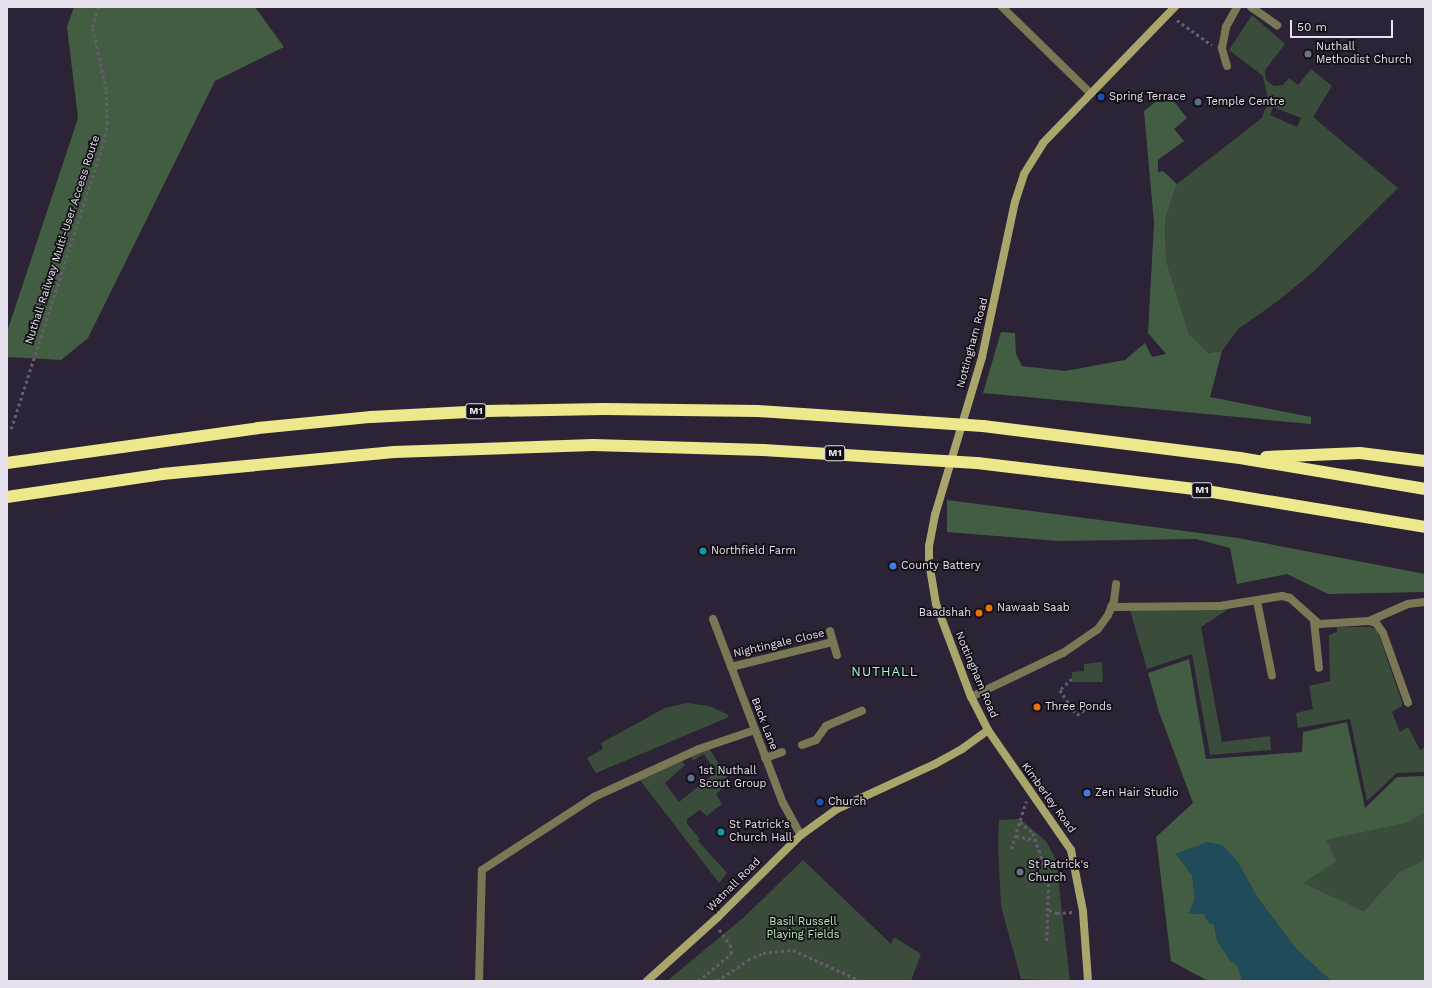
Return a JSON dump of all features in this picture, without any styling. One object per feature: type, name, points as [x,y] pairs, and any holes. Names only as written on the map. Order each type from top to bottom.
[{"type":"highway","name":"M1","points":[[7,463],[258,428],[371,417],[487,410],[604,409],[758,411],[983,426],[1240,458],[1425,489]]},
{"type":"highway","name":"M1","points":[[7,497],[193,471],[394,452],[491,447],[593,445],[907,457],[977,463],[1194,489],[1425,527]]},
{"type":"highway","points":[[1240,458],[1360,453],[1425,461]]},
{"type":"main road","name":"Nottingham Road","points":[[988,730],[971,697],[936,604],[929,562],[931,532],[982,357],[1015,202],[1024,174],[1043,143],[1175,7]]},
{"type":"main road","name":"Kimberley Road","points":[[988,730],[1030,792],[1062,834],[1071,850],[1083,911],[1088,981]]},
{"type":"main road","name":"Watnall Road","points":[[647,981],[714,921],[801,835],[837,809],[935,764],[962,749],[988,730]]},
{"type":"street","points":[[1002,7],[1090,93]]},
{"type":"street","points":[[1227,66],[1222,48],[1226,27],[1237,7]]},
{"type":"street","points":[[1251,7],[1277,25]]},
{"type":"street","points":[[971,697],[1063,653],[1098,629],[1111,608],[1116,584]]},
{"type":"street","points":[[1111,608],[1220,606],[1282,596],[1290,598],[1314,621],[1327,625],[1369,621],[1408,604],[1425,602]]},
{"type":"street","points":[[1256,601],[1272,676]]},
{"type":"street","name":"Back Lane","points":[[713,619],[783,803],[801,835]]},
{"type":"street","points":[[1314,621],[1319,668]]},
{"type":"street","points":[[1369,621],[1380,627],[1408,703]]},
{"type":"street","name":"Nightingale Close","points":[[830,631],[837,655]]},
{"type":"street","name":"Nightingale Close","points":[[731,667],[833,642]]},
{"type":"street","points":[[802,745],[816,740],[826,726],[862,712]]},
{"type":"street","points":[[479,981],[482,870],[594,797],[699,749],[755,730]]},
{"type":"street","points":[[765,758],[782,752]]},
{"type":"path","name":"Nuthall Railway Multi-User Access Route","points":[[11,428],[102,148],[107,124],[106,90],[92,27],[98,7]]},
{"type":"path","points":[[1169,13],[1214,47],[1222,48]]},
{"type":"path","points":[[1072,679],[1060,690],[1077,715],[1087,708]]},
{"type":"path","points":[[1058,711],[1069,703]]},
{"type":"path","points":[[1011,849],[1012,840],[1016,836],[1020,822],[1019,819],[1030,792]]},
{"type":"path","points":[[1020,822],[1034,833],[1035,840],[1049,878],[1047,941]]},
{"type":"path","points":[[1016,836],[1035,840]]},
{"type":"path","points":[[1049,910],[1063,914],[1083,911]]},
{"type":"path","points":[[698,981],[731,954],[731,947],[714,921]]},
{"type":"path","points":[[717,981],[748,960],[763,954],[793,950],[861,981]]},
{"type":"green space","points":[[74,7],[255,7],[284,47],[215,81],[88,338],[61,360],[7,357],[7,332],[78,118],[67,27]]},
{"type":"green space","points":[[1252,15],[1285,44],[1265,70],[1266,80],[1274,86],[1283,85],[1289,78],[1298,85],[1311,69],[1332,86],[1313,117],[1398,188],[1313,272],[1278,301],[1238,329],[1222,351],[1208,353],[1189,334],[1166,260],[1165,220],[1177,184],[1262,118],[1268,100],[1263,76],[1229,50]],"holes":[[[1273,107],[1301,118],[1297,127],[1270,115]]]},
{"type":"green space","points":[[1167,93],[1187,118],[1174,129],[1184,141],[1158,160],[1158,172],[1163,171],[1177,184],[1165,220],[1166,260],[1189,334],[1208,353],[1222,351],[1210,397],[1311,417],[1311,424],[983,393],[1001,332],[1015,333],[1016,354],[1022,366],[1065,371],[1125,360],[1145,343],[1152,357],[1166,354],[1148,333],[1154,223],[1144,111]]},
{"type":"green space","points":[[947,500],[1238,538],[1425,574],[1425,592],[1328,594],[1287,574],[1237,584],[1230,548],[1196,539],[1058,541],[947,532]]},
{"type":"green space","points":[[1230,608],[1201,627],[1222,742],[1270,736],[1271,750],[1210,755],[1192,654],[1147,669],[1130,610]]},
{"type":"green space","points":[[1337,627],[1371,627],[1377,630],[1402,702],[1402,706],[1392,712],[1400,732],[1408,727],[1420,750],[1425,747],[1425,772],[1397,773],[1367,801],[1350,719],[1298,728],[1296,713],[1313,709],[1309,686],[1330,681],[1329,635],[1337,632]]},
{"type":"green space","points":[[1189,659],[1206,759],[1302,752],[1303,732],[1347,722],[1365,808],[1397,777],[1425,776],[1425,813],[1407,823],[1326,840],[1336,861],[1304,883],[1364,911],[1399,872],[1422,861],[1425,856],[1425,981],[1331,981],[1296,949],[1257,897],[1237,861],[1176,854],[1192,875],[1195,899],[1189,913],[1204,914],[1209,923],[1214,924],[1217,940],[1231,961],[1238,966],[1242,981],[1208,981],[1171,961],[1156,837],[1193,803],[1159,712],[1148,673]]},
{"type":"green space","points":[[1102,662],[1103,682],[1072,682],[1072,672],[1084,671],[1084,664]]},
{"type":"green space","points":[[687,703],[709,706],[727,714],[729,717],[596,773],[587,758],[603,749],[601,743],[665,708]]},
{"type":"green space","points":[[709,748],[730,782],[716,794],[722,804],[707,816],[700,810],[687,819],[687,824],[700,839],[698,841],[727,873],[719,883],[640,780],[682,761],[685,765],[665,783],[679,802],[716,772],[704,754],[693,760],[690,756]]},
{"type":"green space","points":[[1425,813],[1425,856],[1422,861],[1399,872],[1364,911],[1304,883],[1335,861],[1325,840],[1407,823]]},
{"type":"green space","points":[[1020,819],[1046,841],[1056,860],[1070,981],[1021,979],[1001,906],[998,845],[999,820]]},
{"type":"green space","name":"Basil Russell Playing Fields","points":[[803,860],[891,944],[894,937],[921,954],[911,981],[667,981],[743,918]]},
{"type":"water","points":[[1207,842],[1222,845],[1237,861],[1257,897],[1296,949],[1331,981],[1242,981],[1238,966],[1231,961],[1217,940],[1214,924],[1209,923],[1204,914],[1189,913],[1195,899],[1192,875],[1176,854]]},
{"type":"place","name":"Nuthall Methodist Church","points":[[1308,54]]},
{"type":"place","name":"Spring Terrace","points":[[1101,97]]},
{"type":"place","name":"Temple Centre","points":[[1198,102]]},
{"type":"place","name":"Northfield Farm","points":[[703,551]]},
{"type":"place","name":"County Battery","points":[[893,566]]},
{"type":"place","name":"Nawaab Saab","points":[[989,608]]},
{"type":"place","name":"Baadshah","points":[[979,613]]},
{"type":"place","name":"Three Ponds","points":[[1037,707]]},
{"type":"place","name":"1st Nuthall Scout Group","points":[[691,778]]},
{"type":"place","name":"Zen Hair Studio","points":[[1087,793]]},
{"type":"place","name":"Church","points":[[820,802]]},
{"type":"place","name":"St Patrick's Church Hall","points":[[721,832]]},
{"type":"place","name":"St Patrick's Church","points":[[1020,872]]},
{"type":"district","name":"NUTHALL","points":[[885,672]]}]
